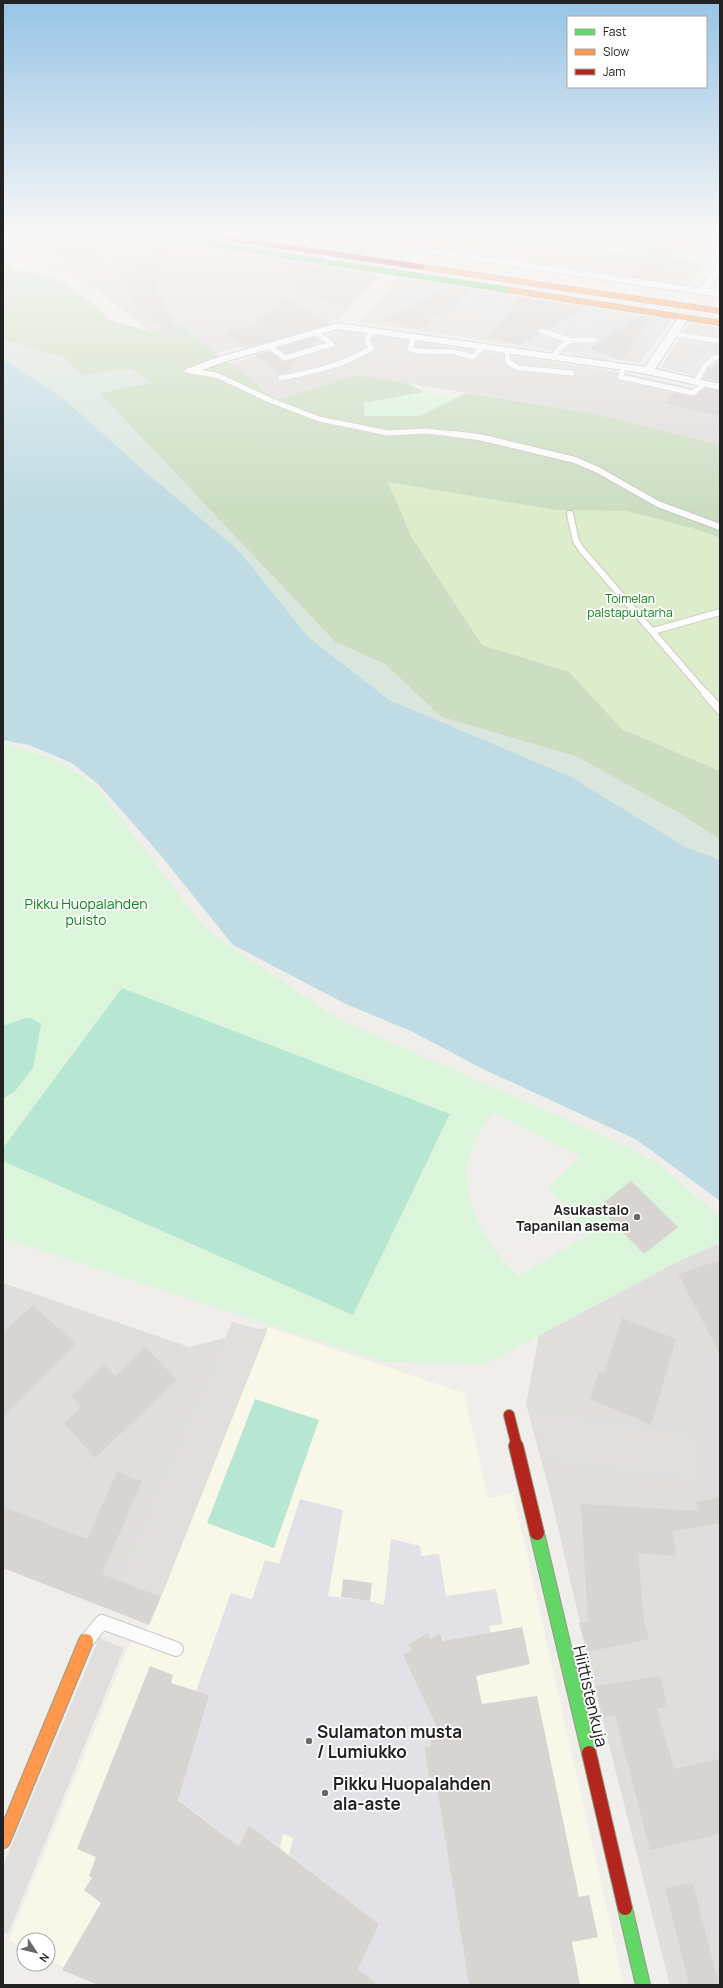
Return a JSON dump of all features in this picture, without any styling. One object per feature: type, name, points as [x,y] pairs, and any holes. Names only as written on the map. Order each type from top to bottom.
[{"type":"main road","name":"Hiittistenkuja","points":[[509,1415],[643,1985]]},
{"type":"main road","points":[[3,1841],[86,1641]]},
{"type":"street","points":[[190,371],[220,360],[338,326],[623,367],[720,387]]},
{"type":"street","points":[[648,371],[678,326]]},
{"type":"lane","points":[[281,378],[303,374],[360,356],[372,348],[367,341],[372,330]]},
{"type":"lane","points":[[269,346],[285,358],[332,344],[315,332]]},
{"type":"lane","points":[[541,332],[569,340],[596,340]]},
{"type":"lane","points":[[673,334],[720,341]]},
{"type":"lane","points":[[553,357],[562,344],[569,340]]},
{"type":"lane","points":[[507,350],[508,362],[518,368],[572,373]]},
{"type":"lane","points":[[623,367],[621,377],[693,393],[700,383],[710,359],[715,356],[720,357]]},
{"type":"lane","points":[[190,371],[216,375],[272,401],[319,419],[388,433],[425,431],[479,437],[575,460],[598,470],[658,504],[720,527]]},
{"type":"lane","points":[[570,514],[576,541],[581,549],[720,710]]},
{"type":"lane","points":[[653,631],[720,612]]},
{"type":"lane","points":[[86,1641],[102,1622],[176,1649]]},
{"type":"shaded area","points":[[143,326],[176,326],[151,332]]},
{"type":"shaded area","points":[[180,326],[316,326],[216,354]]},
{"type":"shaded area","points":[[384,326],[667,326],[640,363]]},
{"type":"shaded area","points":[[533,326],[568,331],[565,335],[573,337],[576,332],[606,338],[611,356],[600,364],[565,359],[581,348],[581,346],[571,343],[559,358],[548,356],[556,342],[547,338],[542,338],[519,352],[513,351],[519,345],[538,335]]},
{"type":"shaded area","points":[[599,326],[663,326],[654,338],[645,337],[644,333]]},
{"type":"shaded area","points":[[688,326],[707,326],[720,328],[720,381],[661,368]]},
{"type":"shaded area","points":[[343,331],[625,373],[720,394],[720,445],[591,413],[357,375],[277,400],[228,364]]},
{"type":"shaded area","points":[[675,331],[720,339],[707,341],[704,347],[679,343],[681,338],[671,336]]},
{"type":"shaded area","points":[[3,340],[63,357],[82,375],[130,369],[152,383],[100,393],[335,642],[386,665],[441,717],[577,757],[682,815],[720,840],[720,916],[707,911],[3,448]]},
{"type":"shaded area","points":[[694,354],[720,354],[720,360],[712,366],[709,373],[705,373],[705,379],[702,383],[688,380],[692,373],[682,371]]},
{"type":"shaded area","points":[[717,1244],[720,1248],[720,1985],[670,1985],[602,1717],[549,1489],[526,1404],[539,1335],[671,1265]]},
{"type":"shaded area","points":[[3,1283],[189,1347],[268,1327],[161,1597],[3,1568]]},
{"type":"shaded area","points":[[232,1322],[267,1331],[161,1597],[119,1581]]},
{"type":"shaded area","name":"Pikku Huopalahden ala-aste","points":[[268,1327],[464,1393],[488,1498],[513,1493],[624,1985],[101,1985],[56,1963],[56,1932],[16,1932],[16,1944],[9,1940],[129,1645],[149,1625]]},
{"type":"shaded area","points":[[534,1410],[694,1435],[694,1480],[543,1459]]},
{"type":"shaded area","points":[[300,1499],[343,1510],[328,1596],[370,1601],[384,1605],[391,1539],[420,1546],[421,1556],[439,1554],[446,1596],[496,1589],[503,1624],[489,1626],[491,1633],[455,1639],[447,1647],[440,1633],[430,1639],[427,1634],[409,1644],[412,1650],[403,1655],[424,1699],[442,1730],[429,1733],[431,1746],[424,1747],[429,1778],[435,1777],[469,1985],[367,1985],[370,1978],[358,1969],[379,1924],[289,1855],[293,1838],[283,1834],[280,1848],[249,1825],[228,1863],[219,1856],[228,1838],[170,1793],[209,1695],[196,1691],[231,1593],[252,1599],[265,1560],[279,1564]]},
{"type":"shaded area","points":[[99,1638],[124,1648],[8,1934],[3,1932],[3,1866]]},
{"type":"green space","points":[[3,326],[130,326],[151,332],[180,326],[277,400],[357,375],[407,383],[424,392],[364,403],[365,415],[419,416],[466,393],[591,413],[720,445],[720,538],[695,529],[626,511],[557,510],[388,482],[412,538],[482,645],[569,672],[622,729],[720,771],[720,840],[682,815],[577,757],[441,717],[386,665],[335,642],[99,393],[151,383],[130,369],[82,375],[63,357],[3,340]]},
{"type":"green space","points":[[424,392],[455,398],[419,416],[365,416],[364,403]]},
{"type":"green space","name":"Toimelan palstapuutarha","points":[[388,482],[557,510],[626,511],[695,529],[720,538],[720,771],[622,729],[569,672],[482,645],[412,538]]},
{"type":"green space","name":"Pikku Huopalahden puisto","points":[[3,745],[42,755],[74,771],[97,787],[206,930],[338,1019],[630,1148],[660,1165],[720,1217],[720,1242],[671,1265],[486,1364],[384,1362],[3,1238],[3,1161],[353,1315],[450,1114],[122,989],[3,1148]],"holes":[[[493,1112],[581,1157],[548,1187],[589,1235],[518,1276],[500,1256],[484,1233],[469,1196],[466,1168],[471,1149],[477,1136]]]},
{"type":"green space","points":[[122,988],[450,1114],[353,1315],[3,1161],[3,1148]]},
{"type":"green space","points":[[31,1018],[41,1024],[33,1068],[15,1091],[3,1099],[3,1026],[22,1019]]},
{"type":"green space","points":[[255,1399],[319,1420],[274,1548],[207,1523]]},
{"type":"water","points":[[3,359],[64,399],[142,469],[239,551],[308,637],[389,700],[571,777],[685,847],[720,860],[720,1201],[637,1140],[481,1068],[413,1032],[346,1004],[233,945],[158,852],[99,785],[72,763],[29,745],[3,740]]},
{"type":"building","points":[[160,326],[175,326],[184,344]]},
{"type":"building","points":[[251,326],[324,326],[246,348],[225,333]]},
{"type":"building","points":[[403,326],[424,326],[416,330]]},
{"type":"building","points":[[499,326],[553,326],[548,329],[539,328],[537,331],[539,334],[519,345],[492,336]]},
{"type":"building","points":[[624,326],[644,326],[623,360],[589,349]]},
{"type":"building","points":[[315,337],[317,338],[309,347],[286,354],[278,348]]},
{"type":"building","points":[[269,351],[284,362],[298,358],[284,373],[281,374],[255,355]]},
{"type":"building","points":[[720,361],[720,382],[703,378],[708,369]]},
{"type":"building","points":[[705,388],[720,391],[720,416],[663,403],[676,393],[694,397]]},
{"type":"building","name":"Asukastalo Tapanilan asema","points":[[631,1181],[678,1227],[644,1254],[598,1207]]},
{"type":"building","points":[[720,1260],[720,1354],[678,1274]]},
{"type":"building","points":[[33,1305],[76,1344],[3,1416],[3,1333]]},
{"type":"building","points":[[622,1318],[676,1339],[651,1425],[590,1399],[599,1371],[604,1373]]},
{"type":"building","points":[[145,1347],[177,1380],[95,1458],[64,1423],[81,1407],[71,1396],[104,1365],[115,1376]]},
{"type":"building","points":[[117,1472],[142,1481],[102,1574],[161,1597],[149,1625],[3,1568],[3,1507],[87,1539]]},
{"type":"building","points":[[720,1497],[720,1523],[673,1531],[676,1556],[638,1553],[644,1621],[649,1639],[587,1652],[579,1623],[588,1621],[581,1504],[699,1511],[696,1502]]},
{"type":"building","points":[[343,1579],[372,1583],[370,1601],[341,1597]]},
{"type":"building","points":[[522,1627],[530,1664],[476,1676],[482,1704],[537,1696],[579,1897],[589,1895],[598,1937],[572,1942],[580,1985],[469,1985],[435,1777],[429,1778],[424,1747],[431,1746],[429,1733],[439,1731],[403,1655],[412,1650],[409,1644],[428,1633],[430,1639],[440,1633],[443,1641]]},
{"type":"building","points":[[150,1666],[173,1675],[171,1683],[209,1695],[178,1800],[238,1846],[249,1825],[379,1924],[358,1969],[379,1985],[98,1985],[62,1970],[101,1903],[84,1890],[92,1878],[89,1876],[96,1857],[77,1849]]},
{"type":"building","points":[[660,1676],[668,1707],[657,1708],[674,1769],[720,1759],[720,1834],[650,1850],[615,1715],[602,1717],[595,1686]]},
{"type":"building","points":[[693,1883],[719,1985],[689,1985],[665,1888]]},
{"type":"traffic: fast","points":[[537,1533],[589,1753]]},
{"type":"traffic: fast","points":[[625,1908],[643,1985]]},
{"type":"traffic: slow","points":[[3,1841],[86,1641]]},
{"type":"traffic: jam","points":[[509,1415],[537,1533]]},
{"type":"traffic: jam","points":[[589,1753],[625,1908]]},
{"type":"place","name":"Asukastalo Tapanilan asema","points":[[637,1217]]},
{"type":"place","name":"Sulamaton musta / Lumiukko","points":[[309,1741]]},
{"type":"place","name":"Pikku Huopalahden ala-aste","points":[[325,1793]]}]
